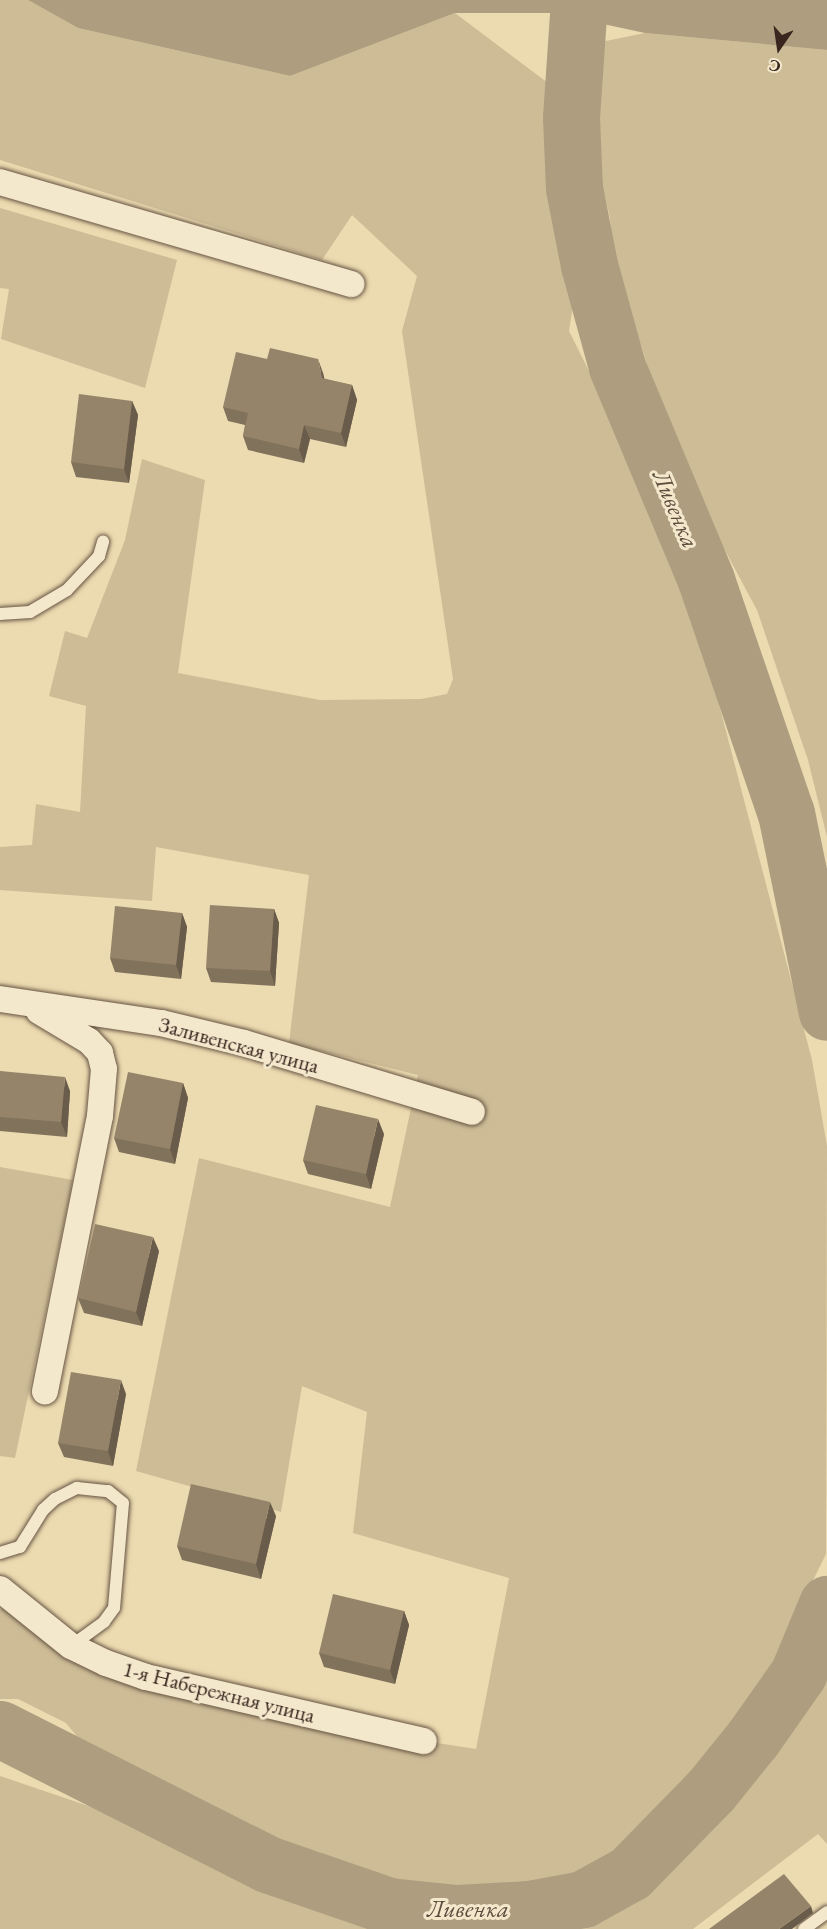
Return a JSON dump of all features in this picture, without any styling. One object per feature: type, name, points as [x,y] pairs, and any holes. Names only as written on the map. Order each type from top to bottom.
[{"type":"street","points":[[0,182],[351,284]]},
{"type":"street","points":[[10,1000],[78,1031],[100,1053],[104,1069],[100,1116],[45,1392]]},
{"type":"street","name":"Заливенская улица","points":[[10,1000],[161,1023],[233,1040],[472,1112]]},
{"type":"street","name":"1-я Набережная улица","points":[[0,1589],[71,1646],[146,1677],[424,1741]]},
{"type":"lane","points":[[0,614],[30,612],[66,590],[99,556],[103,542]]},
{"type":"lane","points":[[0,1553],[20,1547],[43,1510],[55,1499],[77,1488],[108,1491],[123,1503],[114,1608],[104,1622],[71,1646]]},
{"type":"lane","points":[[804,1929],[827,1912]]},
{"type":"shaded area","points":[[0,0],[28,0],[78,28],[290,76],[455,13],[552,86],[559,241],[574,299],[569,331],[646,485],[710,670],[812,1060],[827,1146],[826,1554],[742,1725],[667,1813],[609,1864],[553,1881],[490,1889],[414,1888],[347,1872],[320,1852],[291,1846],[100,1765],[66,1723],[18,1699],[0,1699],[0,1610],[14,1600],[71,1646],[424,1741],[476,1749],[509,1578],[353,1533],[367,1412],[302,1386],[281,1512],[136,1471],[199,1158],[390,1207],[418,1075],[289,1043],[309,875],[156,847],[152,901],[0,890],[0,847],[32,845],[36,804],[80,812],[86,706],[49,696],[65,631],[87,638],[125,540],[142,459],[205,480],[178,673],[320,700],[421,699],[447,694],[453,679],[402,331],[417,276],[352,215],[322,260],[0,160]]},
{"type":"shaded area","points":[[28,0],[827,0],[827,50],[645,33],[552,13],[455,13],[290,76],[78,28]]},
{"type":"shaded area","points":[[645,33],[827,50],[827,837],[808,760],[757,610],[677,461],[613,256],[610,218],[588,124],[595,66],[601,42]]},
{"type":"shaded area","points":[[0,208],[177,260],[145,388],[1,339],[9,289],[0,288]]},
{"type":"shaded area","points":[[0,1167],[73,1180],[15,1458],[0,1456]]},
{"type":"shaded area","points":[[827,1656],[827,1844],[818,1834],[693,1929],[534,1929],[617,1910],[716,1822],[813,1685]]},
{"type":"shaded area","points":[[0,1776],[112,1814],[299,1898],[427,1929],[0,1929]]},
{"type":"building","points":[[270,348],[318,359],[322,378],[352,385],[341,433],[304,425],[299,449],[243,436],[248,413],[223,407],[236,352],[267,359]]},
{"type":"building","points":[[79,394],[132,401],[124,469],[71,462]]},
{"type":"building","points":[[210,905],[274,909],[270,971],[206,968]]},
{"type":"building","points":[[115,906],[182,913],[176,965],[110,958]]},
{"type":"building","points":[[0,1071],[65,1077],[61,1122],[0,1117]]},
{"type":"building","points":[[128,1072],[183,1083],[170,1149],[114,1138]]},
{"type":"building","points":[[316,1105],[378,1119],[366,1174],[303,1160]]},
{"type":"building","points":[[95,1224],[153,1237],[136,1312],[78,1298]]},
{"type":"building","points":[[71,1372],[121,1380],[108,1451],[58,1443]]},
{"type":"building","points":[[191,1484],[270,1502],[256,1564],[177,1546]]},
{"type":"building","points":[[333,1594],[404,1611],[390,1670],[319,1653]]},
{"type":"building","points":[[784,1874],[811,1906],[779,1929],[709,1929]]},
{"type":"waterway","name":"Ливенка","points":[[579,0],[571,117],[574,188],[589,265],[617,367],[706,580],[786,813],[827,1012]]},
{"type":"waterway","name":"Ливенка","points":[[0,1729],[267,1864],[389,1906],[457,1913],[529,1909],[583,1899],[630,1873],[711,1790],[753,1738],[798,1674],[827,1604]]}]
